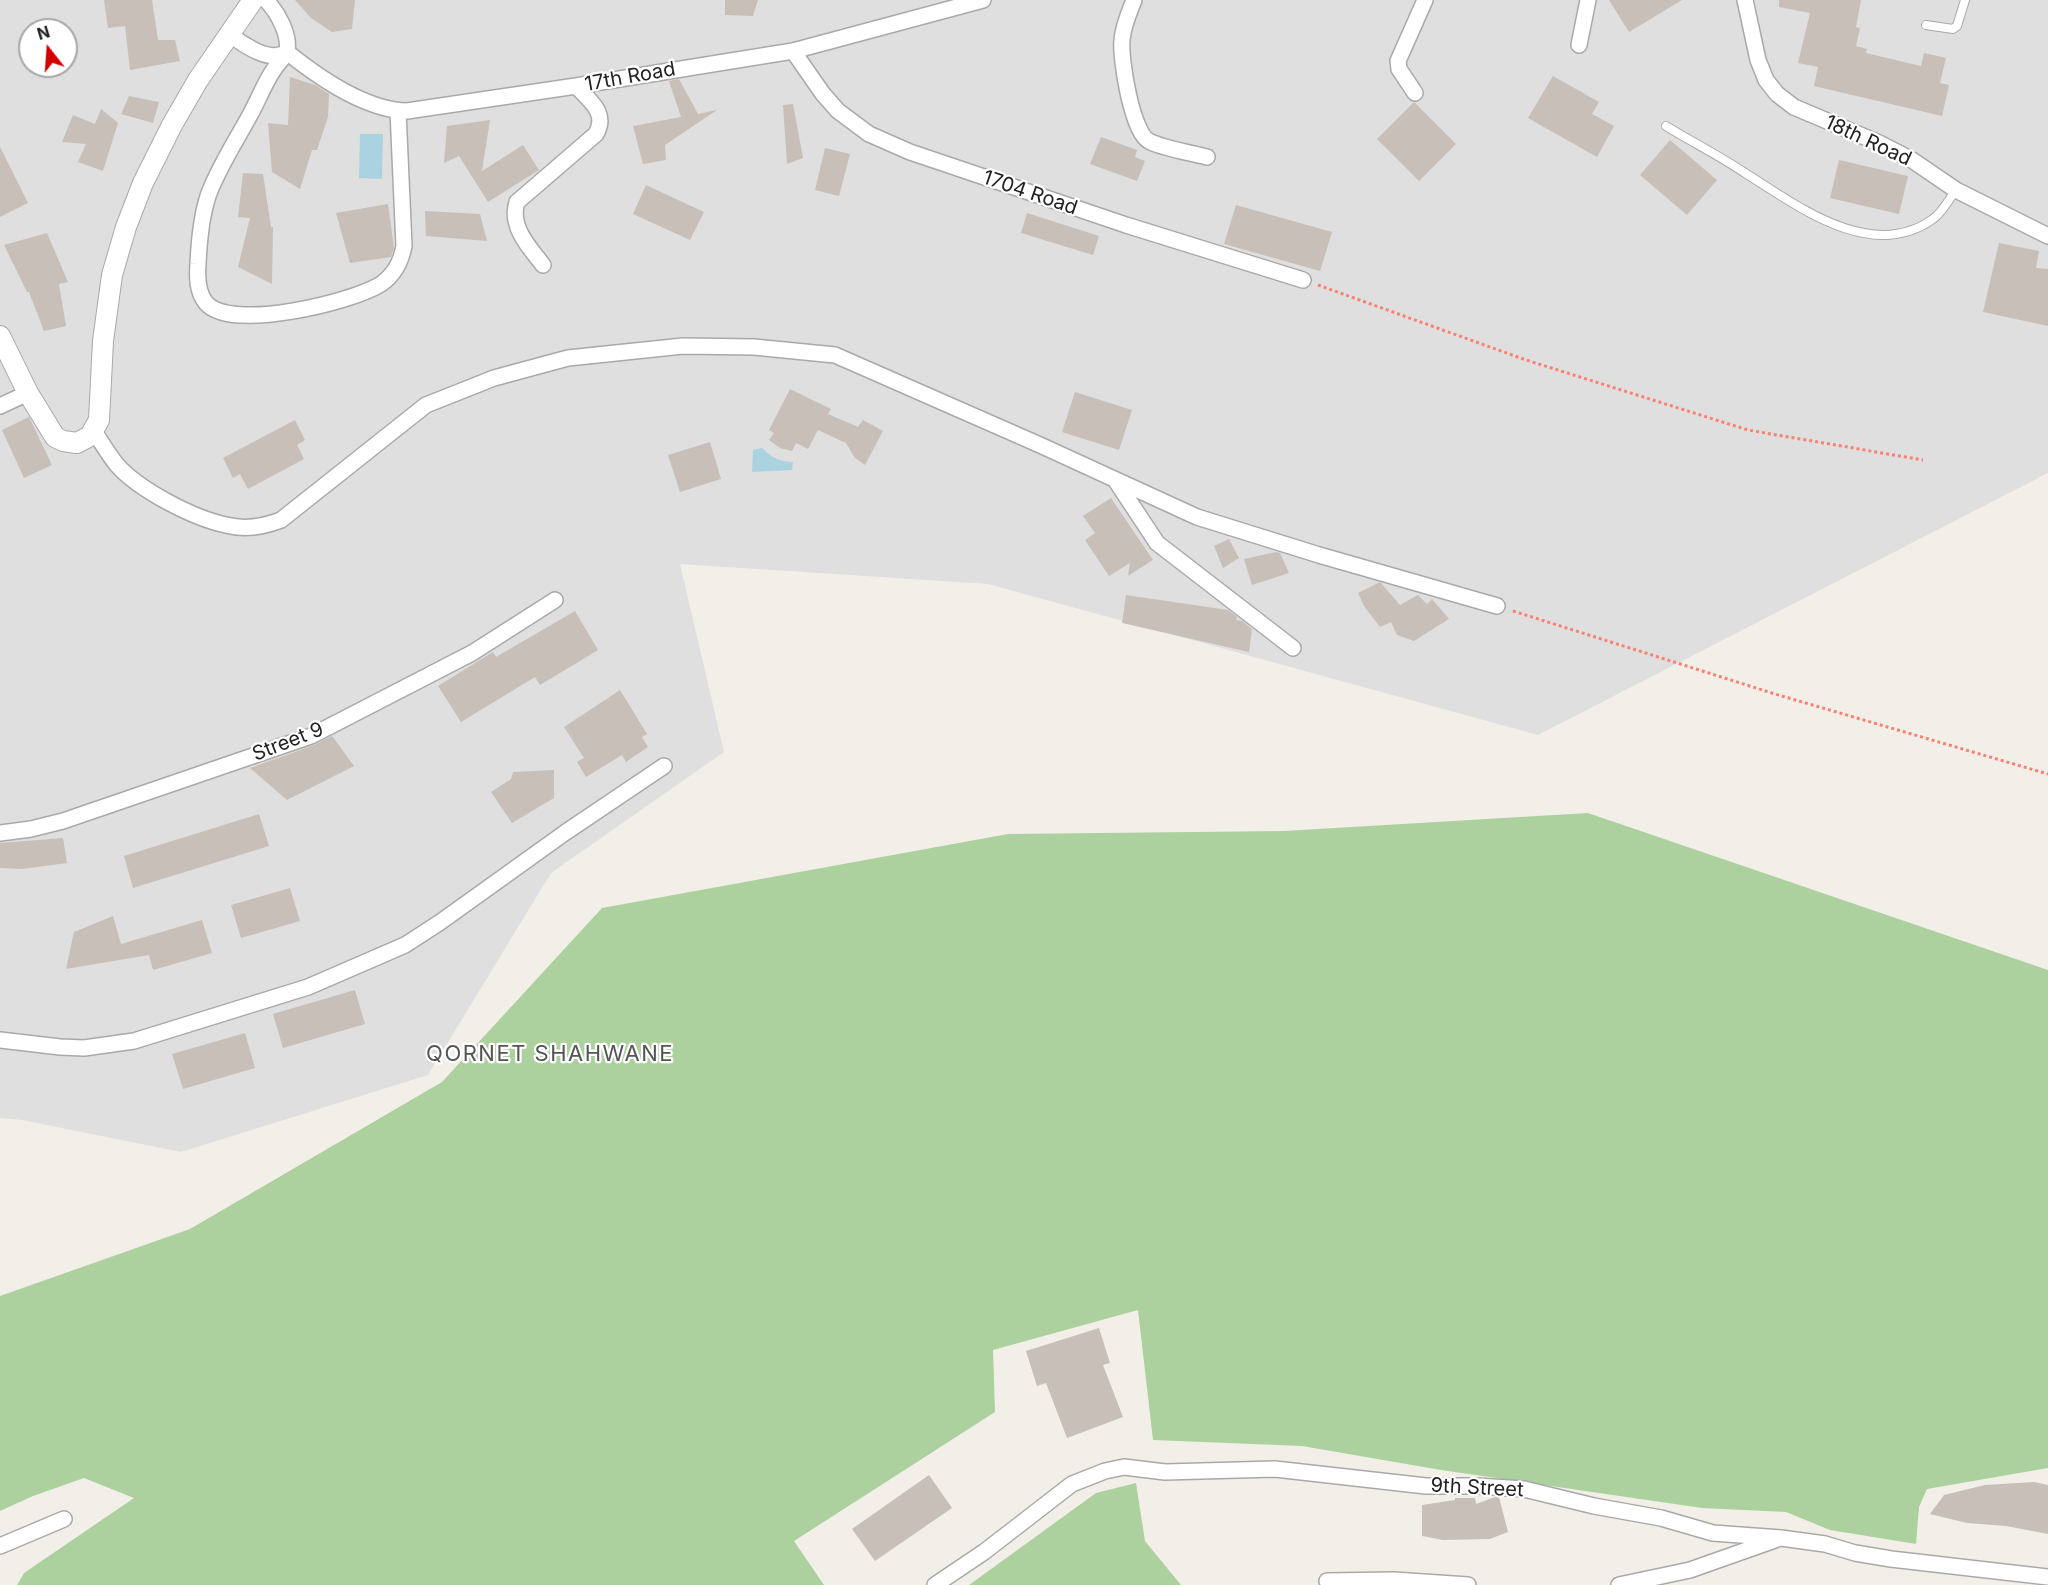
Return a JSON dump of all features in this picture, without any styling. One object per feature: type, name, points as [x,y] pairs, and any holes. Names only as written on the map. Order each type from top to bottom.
[{"type":"street","points":[[0,336],[28,393],[55,437],[77,443],[90,436],[99,420],[103,341],[112,274],[126,227],[143,183],[172,125],[198,80],[253,0]]},
{"type":"street","points":[[266,0],[281,21],[286,37],[287,53],[271,73],[209,195],[201,222],[198,284],[205,302],[211,308],[237,314],[284,313],[344,300],[369,291],[395,272],[401,261],[404,246],[398,111]]},
{"type":"street","name":"17th Road","points":[[287,53],[334,85],[362,100],[398,111],[576,86],[793,51],[983,0]]},
{"type":"street","points":[[1134,0],[1121,43],[1131,109],[1137,129],[1148,141],[1207,157]]},
{"type":"street","points":[[1415,93],[1399,69],[1398,61],[1417,23],[1425,0]]},
{"type":"street","points":[[1579,45],[1588,0]]},
{"type":"street","name":"18th Road","points":[[1745,0],[1758,60],[1766,80],[1777,94],[1794,107],[1912,160],[1956,190],[2048,236]]},
{"type":"street","points":[[229,34],[257,51],[282,55],[287,53]]},
{"type":"street","name":"1704 Road","points":[[793,51],[823,94],[838,111],[869,134],[909,152],[1103,218],[1303,280]]},
{"type":"street","points":[[543,265],[519,232],[513,212],[517,202],[527,192],[596,134],[600,126],[601,119],[595,107],[576,86]]},
{"type":"street","points":[[93,430],[117,465],[148,491],[181,508],[226,525],[262,527],[281,520],[426,405],[494,378],[568,358],[683,346],[754,347],[835,355],[1197,517],[1497,606]]},
{"type":"street","points":[[0,406],[28,393]]},
{"type":"street","points":[[1116,481],[1157,543],[1293,648]]},
{"type":"street","name":"Street 9","points":[[0,832],[31,829],[63,820],[311,736],[472,653],[555,600]]},
{"type":"street","points":[[0,1040],[76,1048],[134,1041],[308,987],[405,945],[664,766]]},
{"type":"street","name":"9th Street","points":[[935,1585],[984,1552],[1072,1484],[1105,1471],[1124,1467],[1166,1472],[1275,1469],[1426,1486],[1524,1489],[1594,1506],[1661,1518],[1713,1533],[1781,1538],[1825,1544],[1891,1558],[2048,1577]]},
{"type":"street","points":[[0,1546],[64,1519]]},
{"type":"street","points":[[1619,1585],[1690,1570],[1781,1538]]},
{"type":"street","points":[[1326,1581],[1394,1580],[1468,1585]]},
{"type":"lane","points":[[1926,24],[1953,29],[1957,26],[1965,0]]},
{"type":"lane","points":[[1666,126],[1743,171],[1794,205],[1841,228],[1883,236],[1910,230],[1935,218],[1956,190]]},
{"type":"path","points":[[1303,280],[1526,360],[1748,429],[1923,460]]},
{"type":"path","points":[[1497,606],[1775,694],[2048,774]]},
{"type":"shaded area","points":[[0,0],[2048,0],[2048,473],[1538,735],[988,584],[680,564],[724,752],[551,873],[428,1075],[181,1152],[22,1120],[0,1118]]},
{"type":"green space","points":[[1588,813],[2048,970],[2048,1468],[1927,1489],[1919,1507],[1916,1544],[1830,1530],[1786,1512],[1702,1508],[1441,1470],[1302,1446],[1153,1440],[1138,1310],[993,1350],[995,1412],[794,1541],[824,1585],[17,1585],[24,1573],[134,1498],[84,1478],[33,1496],[0,1511],[0,1296],[190,1229],[442,1082],[602,908],[1008,834],[1284,831]]},
{"type":"green space","points":[[1136,1483],[1145,1541],[1181,1585],[969,1585],[1096,1493]]},
{"type":"water","points":[[360,134],[383,134],[382,179],[359,178]]},
{"type":"water","points":[[762,448],[776,458],[793,462],[792,470],[752,472],[753,450]]},
{"type":"building","points":[[104,0],[152,0],[158,40],[175,40],[180,61],[130,70],[125,26],[108,28]]},
{"type":"building","points":[[295,0],[355,0],[352,29],[332,32],[311,18]]},
{"type":"building","points":[[725,0],[758,0],[753,16],[725,15]]},
{"type":"building","points":[[1609,0],[1682,0],[1629,32]]},
{"type":"building","points":[[1779,0],[1861,0],[1856,27],[1860,28],[1856,46],[1867,49],[1866,53],[1921,66],[1924,53],[1946,58],[1940,83],[1949,85],[1942,116],[1814,86],[1818,67],[1798,63],[1810,13],[1779,7]]},
{"type":"building","points":[[1553,76],[1599,102],[1592,114],[1614,126],[1597,157],[1528,118]]},
{"type":"building","points":[[290,77],[315,85],[329,94],[328,117],[317,150],[312,150],[300,189],[272,172],[268,123],[288,125]]},
{"type":"building","points":[[679,79],[698,114],[717,110],[665,145],[666,160],[643,164],[633,126],[681,117],[669,81]]},
{"type":"building","points":[[129,96],[159,102],[153,123],[121,114]]},
{"type":"building","points":[[1414,102],[1456,144],[1419,181],[1377,139]]},
{"type":"building","points":[[793,104],[803,158],[787,164],[783,105]]},
{"type":"building","points":[[101,109],[118,123],[103,171],[78,162],[86,144],[62,142],[73,115],[95,124]]},
{"type":"building","points":[[490,120],[482,171],[523,145],[539,170],[488,202],[459,156],[444,163],[447,126]]},
{"type":"building","points":[[1101,137],[1137,150],[1135,157],[1145,161],[1137,181],[1090,164]]},
{"type":"building","points":[[1670,140],[1717,180],[1687,215],[1640,175]]},
{"type":"building","points":[[0,147],[28,203],[0,217]]},
{"type":"building","points":[[825,148],[850,154],[839,196],[815,190]]},
{"type":"building","points":[[1839,160],[1908,176],[1899,214],[1830,198]]},
{"type":"building","points":[[243,173],[263,174],[271,227],[273,227],[272,284],[238,267],[250,218],[238,217]]},
{"type":"building","points":[[646,185],[704,212],[690,240],[633,214]]},
{"type":"building","points":[[388,204],[394,248],[391,257],[350,263],[336,213]]},
{"type":"building","points":[[1236,205],[1332,232],[1320,271],[1224,244]]},
{"type":"building","points":[[425,211],[480,214],[487,241],[426,236]]},
{"type":"building","points":[[1027,213],[1099,236],[1093,255],[1021,233]]},
{"type":"building","points":[[47,233],[68,282],[59,284],[66,326],[44,331],[29,292],[4,245]]},
{"type":"building","points":[[1999,243],[2039,251],[2036,268],[2048,269],[2048,326],[1983,312]]},
{"type":"building","points":[[790,389],[831,409],[828,414],[858,427],[863,420],[883,431],[865,465],[855,458],[846,443],[818,430],[808,449],[796,443],[792,451],[780,448],[769,440],[774,433],[769,430]]},
{"type":"building","points":[[1075,392],[1132,410],[1119,450],[1062,432]]},
{"type":"building","points":[[29,417],[52,465],[24,478],[2,430]]},
{"type":"building","points":[[295,420],[305,440],[297,445],[304,459],[248,489],[240,474],[233,478],[223,458]]},
{"type":"building","points":[[710,442],[721,479],[680,492],[668,455]]},
{"type":"building","points":[[1111,498],[1153,560],[1128,576],[1130,563],[1109,576],[1085,540],[1095,533],[1083,516]]},
{"type":"building","points":[[1229,539],[1239,558],[1223,568],[1214,546]]},
{"type":"building","points":[[1280,553],[1289,573],[1252,585],[1244,559]]},
{"type":"building","points":[[1380,582],[1400,605],[1418,595],[1427,604],[1432,599],[1449,619],[1414,641],[1397,635],[1391,622],[1380,627],[1364,606],[1358,593]]},
{"type":"building","points":[[1126,595],[1228,610],[1237,617],[1236,620],[1242,621],[1252,629],[1249,652],[1122,623]]},
{"type":"building","points":[[575,611],[598,650],[540,685],[535,677],[461,722],[438,686],[493,652],[496,657]]},
{"type":"building","points":[[620,690],[647,734],[642,737],[648,747],[626,762],[622,755],[586,777],[577,762],[584,758],[564,727]]},
{"type":"building","points":[[332,736],[354,766],[287,800],[250,768],[314,745]]},
{"type":"building","points":[[554,770],[554,798],[512,823],[491,792],[511,779],[513,772]]},
{"type":"building","points":[[259,814],[269,846],[133,888],[124,856]]},
{"type":"building","points":[[63,838],[67,863],[22,869],[0,868],[0,843]]},
{"type":"building","points":[[290,888],[300,921],[241,938],[231,905]]},
{"type":"building","points":[[113,916],[121,944],[202,920],[212,953],[153,970],[149,955],[66,969],[74,932]]},
{"type":"building","points":[[355,990],[365,1024],[283,1048],[273,1014]]},
{"type":"building","points":[[245,1033],[255,1068],[183,1089],[172,1054]]},
{"type":"building","points":[[1099,1328],[1110,1363],[1103,1365],[1123,1417],[1067,1438],[1046,1383],[1037,1386],[1026,1351]]},
{"type":"building","points":[[929,1475],[952,1508],[875,1561],[852,1529]]},
{"type":"building","points":[[2034,1482],[2048,1485],[2048,1534],[2006,1526],[1967,1523],[1930,1514],[1944,1495],[1985,1485]]},
{"type":"building","points":[[1499,1497],[1508,1532],[1490,1539],[1443,1540],[1422,1536],[1422,1505],[1455,1500],[1455,1498],[1475,1498],[1476,1504]]},
{"type":"district","name":"QORNET SHAHWANE","points":[[550,1054]]}]
